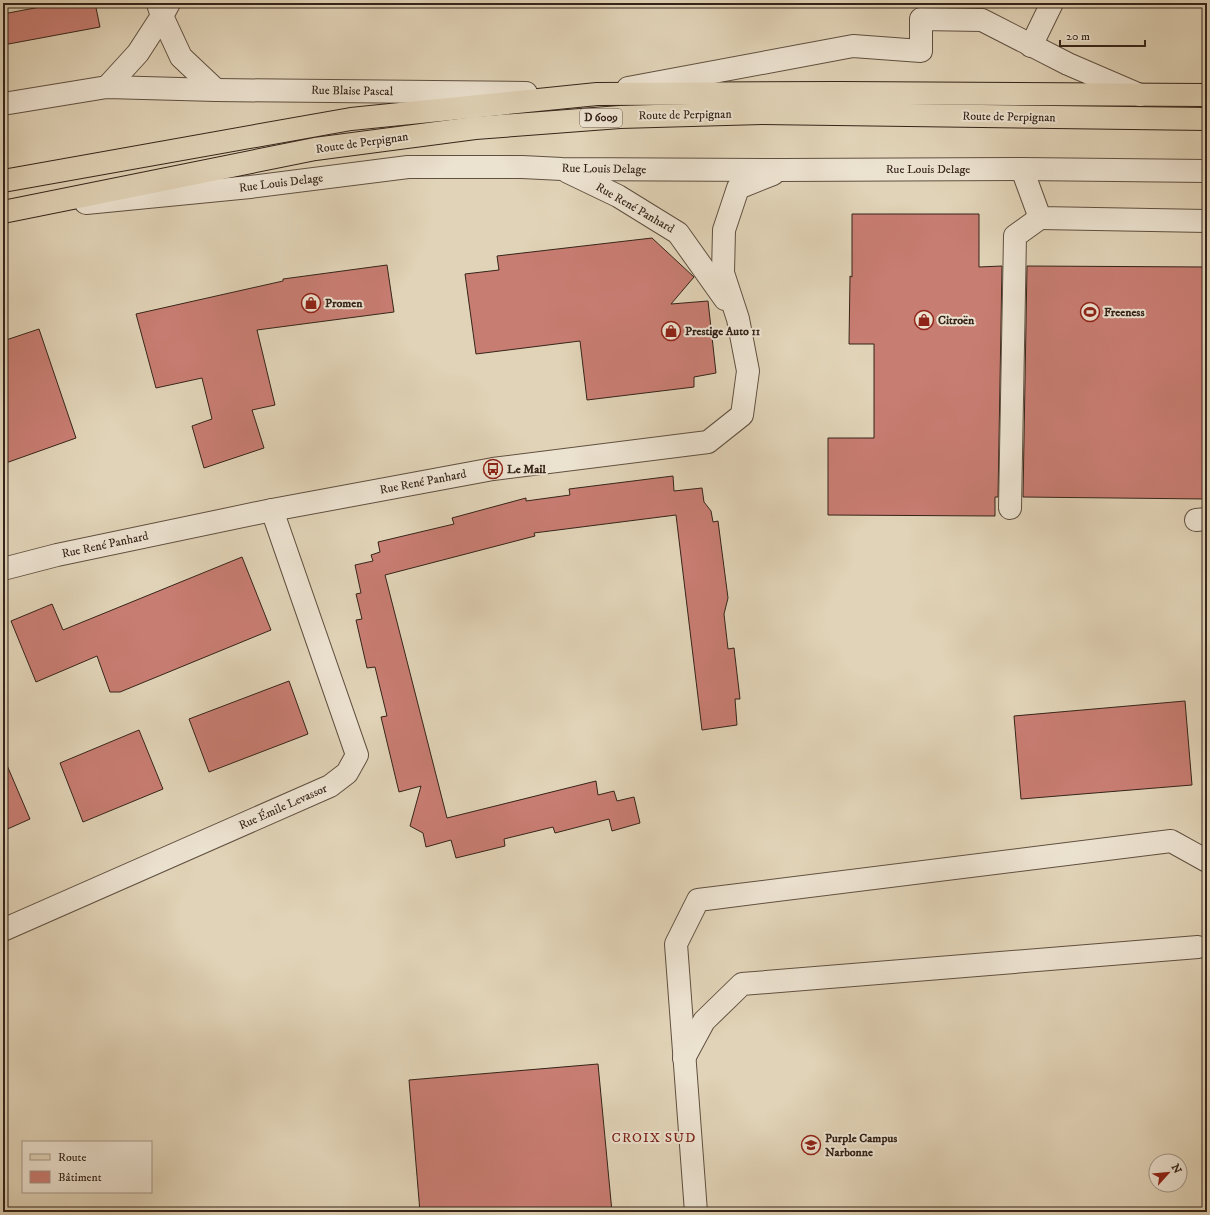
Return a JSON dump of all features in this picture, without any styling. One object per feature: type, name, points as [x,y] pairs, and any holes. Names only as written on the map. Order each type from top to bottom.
[{"type":"main road","name":"Route de Perpignan","points":[[3,181],[352,119],[597,94],[847,93],[1207,95]]},
{"type":"main road","name":"Route de Perpignan","points":[[3,212],[315,149],[475,128],[620,117],[762,114],[1207,119]]},
{"type":"street","points":[[1030,46],[1052,3]]},
{"type":"street","points":[[107,87],[138,53],[163,7]]},
{"type":"street","points":[[163,7],[181,57],[216,90]]},
{"type":"street","points":[[921,11],[982,20],[1030,46],[1140,95]]},
{"type":"street","name":"Rue Blaise Pascal","points":[[3,104],[107,87],[216,90],[597,94],[853,46],[921,52],[921,11]]},
{"type":"street","name":"Rue Louis Delage","points":[[3,212],[250,187],[408,168],[522,167],[562,169],[1022,169],[1207,171]]},
{"type":"street","name":"Rue René Panhard","points":[[562,169],[618,196],[678,233],[716,285],[738,319]]},
{"type":"street","points":[[1022,169],[1040,218]]},
{"type":"street","name":"Rue René Panhard","points":[[3,569],[57,555],[272,510],[493,469],[708,442],[742,415],[748,371],[738,319],[724,274],[724,230],[738,188],[782,170]]},
{"type":"street","points":[[1010,508],[1015,236],[1040,218],[1207,221]]},
{"type":"street","name":"Rue Émile Levassor","points":[[3,930],[330,786],[347,773],[357,755],[272,510]]},
{"type":"street","points":[[696,1212],[676,944],[698,900],[1171,841],[1207,862]]},
{"type":"street","points":[[684,1058],[704,1021],[742,984],[1198,947]]},
{"type":"building","points":[[61,3],[95,3],[100,27],[3,45],[3,14]]},
{"type":"building","points":[[852,214],[979,214],[979,267],[1002,266],[998,497],[995,497],[995,516],[828,515],[828,438],[874,438],[874,344],[849,344],[850,276],[852,277]]},
{"type":"building","points":[[652,238],[694,277],[671,304],[708,301],[716,373],[694,377],[694,387],[587,400],[580,341],[476,354],[465,274],[499,270],[497,256]]},
{"type":"building","points":[[387,265],[394,312],[257,330],[275,405],[252,410],[264,448],[204,468],[192,426],[212,419],[202,378],[156,388],[136,314],[283,281],[283,279]]},
{"type":"building","points":[[1027,266],[1207,267],[1207,499],[1023,497]]},
{"type":"building","points":[[39,329],[76,438],[3,464],[3,341]]},
{"type":"building","points":[[673,476],[674,491],[702,488],[704,502],[711,511],[713,522],[718,521],[728,598],[724,614],[728,649],[734,648],[740,699],[735,699],[737,725],[702,730],[676,515],[534,533],[535,536],[385,575],[447,818],[596,781],[598,795],[614,791],[617,801],[634,797],[640,823],[612,831],[609,819],[555,833],[553,827],[504,839],[505,846],[456,858],[451,840],[426,847],[423,833],[410,826],[421,786],[399,792],[381,717],[387,716],[375,667],[367,668],[356,620],[362,619],[356,594],[361,593],[355,565],[373,561],[371,555],[380,552],[378,542],[454,524],[452,518],[526,498],[526,501],[570,495],[569,489]]},
{"type":"building","points":[[242,557],[271,630],[120,692],[110,692],[97,656],[36,682],[11,621],[52,604],[63,630]]},
{"type":"building","points":[[289,681],[308,734],[209,772],[189,719]]},
{"type":"building","points":[[1185,701],[1192,785],[1021,799],[1014,716]]},
{"type":"building","points":[[139,730],[163,789],[83,822],[60,763]]},
{"type":"building","points":[[3,756],[30,819],[3,831]]},
{"type":"building","points":[[598,1064],[612,1212],[420,1212],[409,1080]]},
{"type":"place","name":"Promen","points":[[311,303]]},
{"type":"place","name":"Freeness","points":[[1090,312]]},
{"type":"place","name":"Citroën","points":[[924,320]]},
{"type":"place","name":"Prestige Auto 11","points":[[671,331]]},
{"type":"place","name":"Le Mail","points":[[493,469]]},
{"type":"place","name":"Purple Campus Narbonne","points":[[811,1145]]},
{"type":"district","name":"CROIX SUD","points":[[654,1138]]}]
